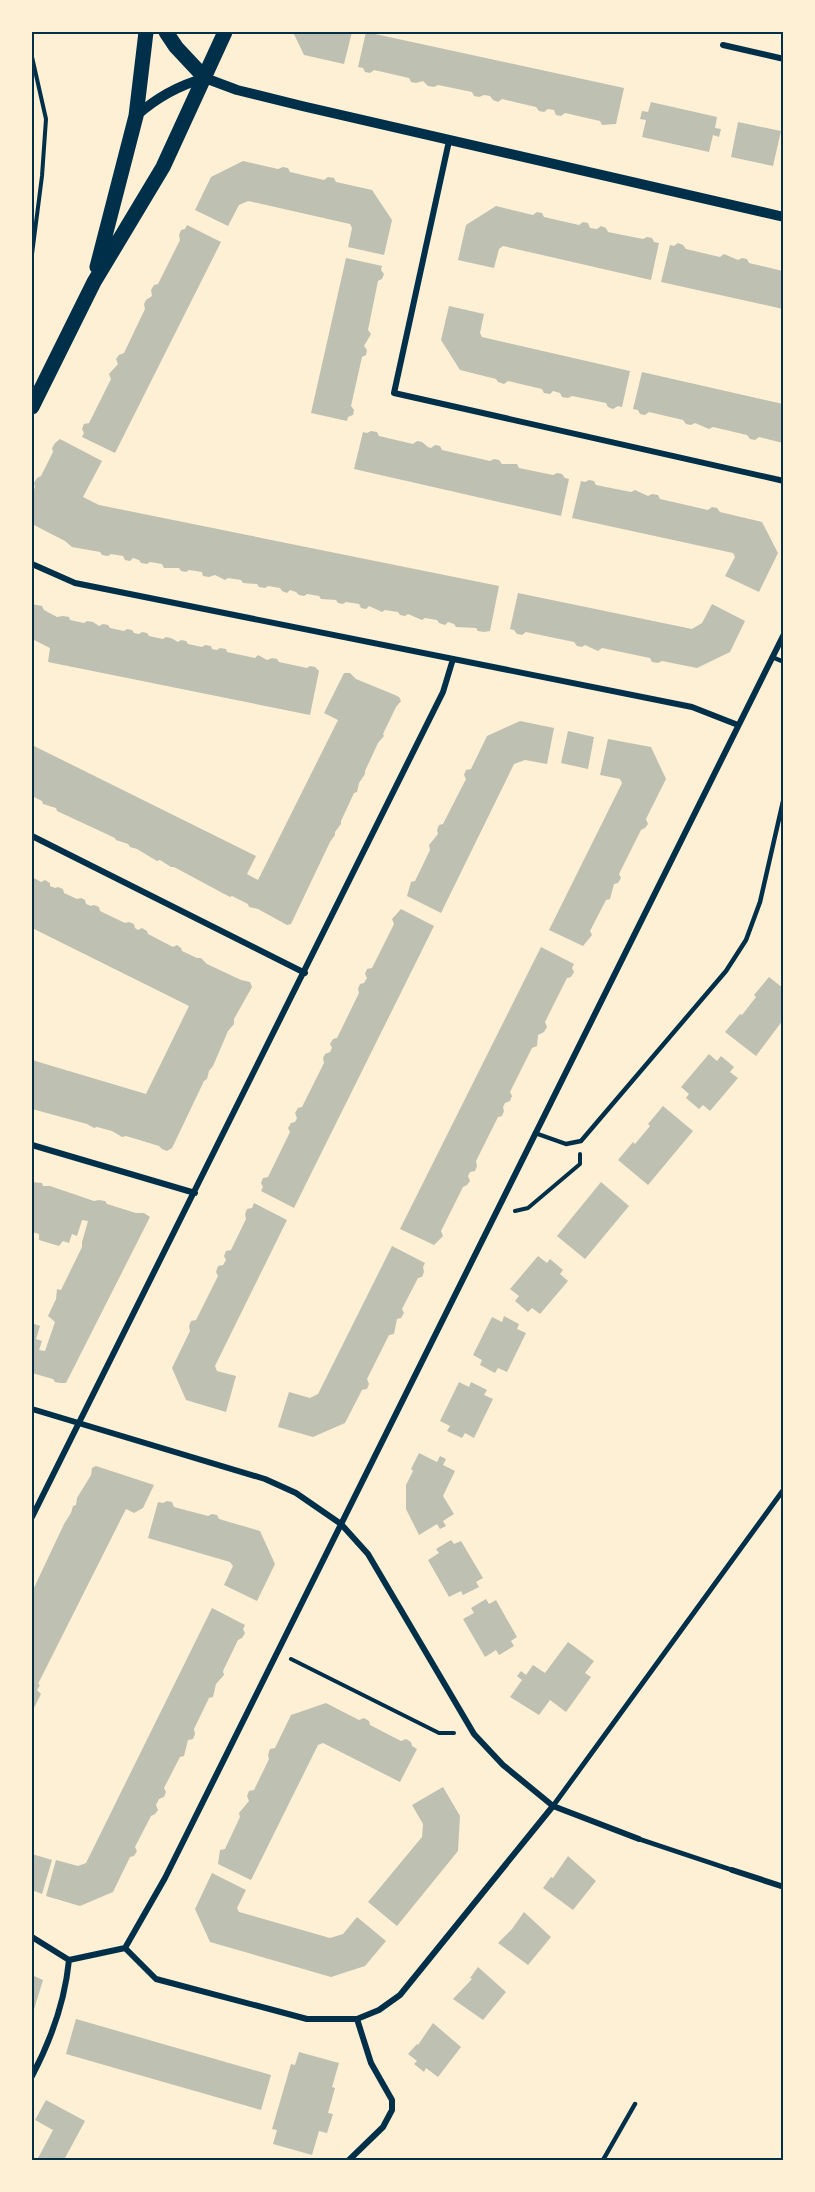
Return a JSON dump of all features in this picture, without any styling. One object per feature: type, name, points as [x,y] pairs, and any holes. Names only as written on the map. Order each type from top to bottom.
[{"type":"main road","points":[[94,282],[136,116],[146,32]]},
{"type":"main road","points":[[166,32],[176,47],[205,78]]},
{"type":"main road","points":[[32,407],[94,282],[163,167],[225,32]]},
{"type":"street","points":[[723,45],[783,59]]},
{"type":"street","points":[[136,116],[149,104],[180,87],[205,78],[248,93],[783,217]]},
{"type":"street","points":[[448,141],[394,393],[783,481]]},
{"type":"street","points":[[32,564],[75,583],[692,707],[738,725]]},
{"type":"street","points":[[32,1937],[69,1960],[125,1948],[165,1878],[783,634]]},
{"type":"street","points":[[32,1517],[443,692],[453,659]]},
{"type":"street","points":[[32,836],[305,973]]},
{"type":"street","points":[[32,1145],[195,1193]]},
{"type":"street","points":[[32,1409],[265,1479],[296,1493],[341,1524],[368,1554],[474,1734],[503,1765],[553,1806],[639,1839],[783,1887]]},
{"type":"street","points":[[125,1948],[156,1979],[307,2019],[357,2019],[379,2010],[400,1995],[553,1806],[783,1489]]},
{"type":"street","points":[[32,2076],[47,2048],[67,1982],[69,1960]]},
{"type":"street","points":[[349,2160],[383,2127],[392,2110],[392,2100],[371,2063],[357,2019]]},
{"type":"lane","points":[[772,657],[783,662]]},
{"type":"lane","points":[[535,1133],[566,1143],[581,1142],[726,971],[746,940],[760,902],[783,797]]},
{"type":"lane","points":[[603,2160],[634,2104]]},
{"type":"path","points":[[32,57],[46,119],[42,176],[32,254]]},
{"type":"path","points":[[495,1215],[528,1208],[580,1164],[581,1142]]},
{"type":"path","points":[[276,1652],[439,1733],[474,1734]]},
{"type":"building","points":[[293,32],[352,32],[344,64],[304,55]]},
{"type":"building","points":[[366,32],[624,88],[616,124],[602,125],[600,121],[565,113],[561,116],[556,115],[554,110],[539,111],[536,107],[502,99],[498,102],[490,96],[479,97],[474,96],[472,92],[438,85],[428,86],[423,81],[411,82],[409,78],[374,70],[370,73],[365,72],[363,68],[358,67]]},
{"type":"building","points":[[651,102],[717,117],[715,128],[721,129],[719,137],[713,135],[709,152],[642,137],[646,120],[640,119],[642,111],[648,112]]},
{"type":"building","points":[[738,122],[781,131],[773,166],[731,157]]},
{"type":"building","points":[[243,161],[278,169],[288,168],[290,172],[324,180],[328,177],[334,178],[336,182],[372,190],[392,220],[384,255],[348,247],[352,228],[350,224],[248,201],[239,205],[228,226],[195,210],[211,177]]},
{"type":"building","points":[[496,206],[533,215],[537,212],[542,213],[544,217],[579,225],[583,222],[588,223],[590,228],[597,229],[601,226],[608,232],[643,239],[652,238],[654,242],[659,243],[651,280],[503,246],[499,249],[494,268],[458,260],[466,225]]},
{"type":"building","points":[[187,225],[221,242],[115,453],[82,437],[84,433],[82,429],[84,424],[89,423],[111,379],[109,374],[118,364],[116,359],[124,353],[145,309],[144,304],[152,296],[151,290],[154,285],[158,284],[180,240],[181,230]]},
{"type":"building","points":[[678,243],[686,249],[720,257],[724,254],[738,260],[747,259],[749,263],[783,271],[783,309],[661,282],[670,245],[674,246]]},
{"type":"building","points":[[346,258],[382,266],[381,270],[384,274],[378,281],[368,330],[371,334],[364,346],[367,350],[366,355],[362,357],[351,406],[354,410],[353,415],[348,417],[347,421],[311,413]]},
{"type":"building","points":[[449,306],[484,314],[480,333],[482,337],[630,371],[622,407],[618,406],[613,409],[606,403],[572,396],[562,397],[560,393],[553,391],[550,394],[544,393],[542,389],[508,381],[504,384],[496,379],[460,370],[441,340]]},
{"type":"building","points":[[642,372],[783,404],[783,443],[759,437],[755,440],[750,439],[747,435],[713,427],[709,429],[695,423],[686,424],[683,420],[649,412],[645,415],[640,414],[638,410],[633,409]]},
{"type":"building","points":[[363,432],[377,432],[379,436],[413,444],[417,441],[431,448],[435,445],[440,446],[442,450],[490,461],[499,460],[502,464],[517,464],[519,468],[553,475],[562,474],[569,479],[561,516],[354,469]]},
{"type":"building","points":[[60,439],[102,461],[83,497],[99,505],[499,586],[490,631],[456,627],[448,622],[445,625],[437,620],[425,618],[422,620],[408,614],[405,616],[398,612],[385,610],[382,612],[369,606],[366,609],[361,608],[359,604],[338,603],[336,600],[321,599],[319,596],[299,595],[290,590],[287,593],[280,588],[259,587],[257,584],[243,583],[241,580],[228,578],[225,580],[215,575],[203,576],[202,572],[164,568],[162,564],[141,563],[133,558],[130,561],[125,560],[123,556],[102,555],[100,552],[72,547],[32,524],[34,483],[41,476],[53,452],[52,448]]},
{"type":"building","points":[[581,481],[594,481],[596,485],[631,492],[635,490],[648,496],[658,495],[660,499],[708,510],[712,507],[717,508],[720,512],[762,522],[778,553],[759,592],[725,576],[735,557],[733,553],[572,518]]},
{"type":"building","points":[[518,593],[692,629],[702,623],[712,604],[745,621],[730,652],[697,668],[662,661],[652,662],[650,658],[602,648],[598,651],[585,645],[577,646],[574,642],[526,632],[522,635],[517,634],[510,629]]},
{"type":"building","points":[[32,604],[42,606],[44,610],[57,617],[69,617],[70,620],[93,622],[99,626],[108,625],[110,628],[132,630],[139,634],[147,633],[149,636],[171,638],[178,642],[186,641],[188,644],[202,647],[211,646],[212,649],[217,650],[226,649],[227,652],[255,658],[258,655],[267,660],[277,659],[279,662],[307,668],[315,667],[319,671],[310,715],[48,662],[50,648],[32,639]]},
{"type":"building","points":[[344,673],[350,673],[356,679],[395,695],[401,701],[396,707],[384,736],[378,743],[357,792],[354,793],[291,924],[287,925],[258,909],[249,907],[248,904],[57,811],[56,808],[43,804],[42,801],[32,796],[32,745],[256,856],[247,874],[258,880],[338,720],[324,713]]},
{"type":"building","points":[[520,721],[554,728],[547,764],[525,760],[514,764],[441,913],[407,896],[411,882],[415,881],[430,850],[429,845],[438,834],[439,825],[443,824],[466,779],[464,775],[466,770],[471,769],[487,736]]},
{"type":"building","points":[[568,731],[594,737],[588,769],[561,763]]},
{"type":"building","points":[[608,739],[651,747],[666,779],[646,819],[648,824],[641,830],[619,874],[621,878],[618,883],[614,884],[610,899],[606,900],[590,931],[592,935],[583,946],[549,930],[622,783],[620,779],[600,775]]},
{"type":"building","points":[[32,877],[41,882],[45,880],[50,883],[50,886],[63,889],[64,893],[85,900],[86,904],[99,907],[100,911],[125,923],[134,924],[138,930],[142,928],[148,934],[173,947],[177,945],[182,951],[201,958],[207,964],[250,982],[252,987],[234,1019],[234,1024],[228,1031],[207,1079],[172,1148],[167,1151],[159,1146],[126,1136],[122,1137],[112,1131],[94,1128],[32,1109],[32,1060],[146,1094],[189,1006],[32,928]]},
{"type":"building","points":[[401,909],[434,926],[294,1208],[261,1191],[263,1187],[261,1183],[263,1178],[268,1177],[290,1132],[288,1128],[297,1118],[295,1113],[298,1108],[302,1107],[324,1063],[325,1054],[332,1048],[330,1044],[333,1039],[337,1038],[359,993],[360,984],[364,983],[367,978],[365,974],[367,969],[372,968],[394,924],[392,919]]},
{"type":"building","points":[[541,947],[574,964],[572,968],[574,972],[571,977],[567,978],[545,1022],[547,1027],[538,1035],[537,1046],[532,1048],[510,1092],[512,1096],[510,1101],[505,1103],[502,1116],[498,1117],[476,1161],[475,1171],[470,1172],[468,1176],[470,1181],[463,1187],[441,1231],[443,1236],[434,1245],[400,1229]]},
{"type":"building","points":[[769,977],[783,988],[783,1020],[756,1056],[725,1032],[740,1014],[742,1015],[756,997],[754,995]]},
{"type":"building","points":[[709,1054],[717,1061],[721,1056],[734,1067],[730,1072],[738,1078],[710,1111],[703,1105],[699,1109],[686,1098],[689,1094],[681,1087]]},
{"type":"building","points":[[663,1106],[693,1131],[648,1185],[618,1160],[650,1126],[648,1124]]},
{"type":"building","points":[[32,1182],[42,1183],[43,1186],[50,1186],[94,1201],[105,1201],[107,1204],[136,1213],[144,1213],[150,1217],[66,1383],[55,1382],[53,1379],[32,1373],[32,1323],[40,1326],[36,1339],[42,1341],[39,1350],[45,1351],[55,1322],[48,1316],[56,1299],[57,1289],[61,1290],[82,1247],[88,1221],[82,1220],[77,1236],[72,1234],[69,1243],[63,1241],[59,1246],[39,1240],[39,1234],[32,1232]]},
{"type":"building","points":[[601,1182],[629,1206],[585,1259],[557,1236]]},
{"type":"building","points":[[254,1203],[287,1220],[215,1366],[217,1371],[236,1376],[226,1412],[186,1400],[172,1368],[190,1331],[191,1321],[196,1320],[218,1276],[216,1272],[218,1266],[223,1265],[226,1260],[224,1256],[226,1251],[231,1250],[246,1219],[247,1209],[252,1208]]},
{"type":"building","points":[[392,1246],[425,1263],[424,1272],[422,1277],[418,1278],[402,1309],[404,1313],[401,1318],[397,1319],[394,1334],[389,1335],[367,1379],[369,1384],[367,1389],[362,1390],[345,1423],[313,1437],[278,1427],[289,1392],[310,1398],[318,1394]]},
{"type":"building","points":[[538,1256],[547,1263],[550,1259],[563,1270],[560,1274],[568,1281],[540,1314],[532,1308],[528,1312],[515,1301],[519,1296],[510,1289]]},
{"type":"building","points":[[504,1316],[519,1324],[517,1329],[526,1333],[507,1372],[498,1368],[495,1373],[480,1365],[482,1360],[473,1355],[492,1317],[502,1322]]},
{"type":"building","points":[[459,1382],[469,1387],[471,1382],[487,1390],[484,1395],[493,1399],[474,1438],[465,1433],[462,1438],[447,1431],[450,1426],[440,1421]]},
{"type":"building","points":[[419,1453],[437,1462],[440,1456],[446,1459],[443,1465],[455,1471],[443,1496],[454,1514],[443,1521],[446,1526],[440,1529],[437,1524],[419,1535],[406,1509],[406,1485]]},
{"type":"building","points":[[96,1466],[154,1485],[143,1508],[134,1513],[126,1509],[38,1684],[40,1685],[37,1690],[41,1694],[32,1712],[32,1592],[73,1506],[76,1505],[77,1498],[91,1475],[92,1468]]},
{"type":"building","points":[[158,1502],[172,1502],[174,1507],[208,1516],[217,1515],[219,1519],[260,1531],[275,1564],[257,1601],[224,1585],[233,1566],[230,1562],[148,1538]]},
{"type":"building","points":[[451,1540],[454,1544],[461,1541],[483,1578],[476,1582],[479,1587],[463,1595],[461,1591],[449,1597],[428,1560],[439,1553],[436,1549]]},
{"type":"building","points":[[486,1599],[489,1604],[496,1600],[517,1637],[511,1641],[514,1646],[499,1655],[496,1650],[485,1657],[463,1619],[474,1613],[471,1608]]},
{"type":"building","points":[[212,1608],[245,1625],[243,1629],[245,1633],[238,1640],[223,1671],[224,1675],[216,1684],[213,1697],[209,1698],[194,1729],[193,1739],[188,1740],[184,1756],[180,1757],[164,1788],[166,1792],[164,1797],[159,1799],[156,1805],[158,1810],[151,1816],[135,1847],[137,1851],[134,1856],[130,1857],[113,1892],[80,1906],[46,1896],[56,1860],[78,1866],[86,1863]]},
{"type":"building","points":[[568,1642],[594,1661],[585,1673],[591,1677],[566,1712],[550,1700],[539,1715],[510,1697],[522,1680],[517,1676],[521,1671],[526,1675],[533,1665],[545,1673]]},
{"type":"building","points":[[326,1703],[359,1720],[364,1718],[369,1721],[370,1725],[401,1741],[406,1739],[411,1742],[412,1746],[417,1749],[400,1782],[323,1743],[318,1745],[251,1880],[218,1864],[220,1850],[225,1849],[240,1817],[239,1813],[249,1801],[247,1796],[249,1791],[254,1790],[269,1759],[270,1749],[275,1748],[291,1715]]},
{"type":"building","points":[[443,1787],[460,1816],[458,1851],[397,1926],[368,1902],[422,1837],[423,1824],[412,1805]]},
{"type":"building","points":[[32,1854],[52,1860],[42,1894],[32,1890]]},
{"type":"building","points":[[568,1856],[596,1881],[573,1910],[543,1888]]},
{"type":"building","points":[[212,1873],[246,1890],[237,1908],[239,1912],[330,1938],[343,1934],[357,1917],[386,1941],[365,1966],[331,1977],[210,1942],[195,1909]]},
{"type":"building","points":[[524,1912],[551,1937],[528,1965],[498,1943]]},
{"type":"building","points":[[478,1967],[506,1992],[483,2020],[453,1999],[472,1979],[470,1978]]},
{"type":"building","points":[[32,1975],[43,1980],[32,2016]]},
{"type":"building","points":[[76,2019],[271,2075],[261,2110],[66,2054]]},
{"type":"building","points":[[433,2023],[461,2047],[438,2077],[426,2068],[424,2072],[414,2064],[417,2061],[408,2054],[418,2045]]},
{"type":"building","points":[[299,2052],[339,2063],[328,2113],[333,2114],[327,2133],[319,2131],[312,2155],[273,2144],[277,2130],[272,2129],[291,2064],[295,2065]]},
{"type":"building","points":[[46,2100],[85,2121],[64,2160],[37,2160],[53,2130],[35,2120]]}]
